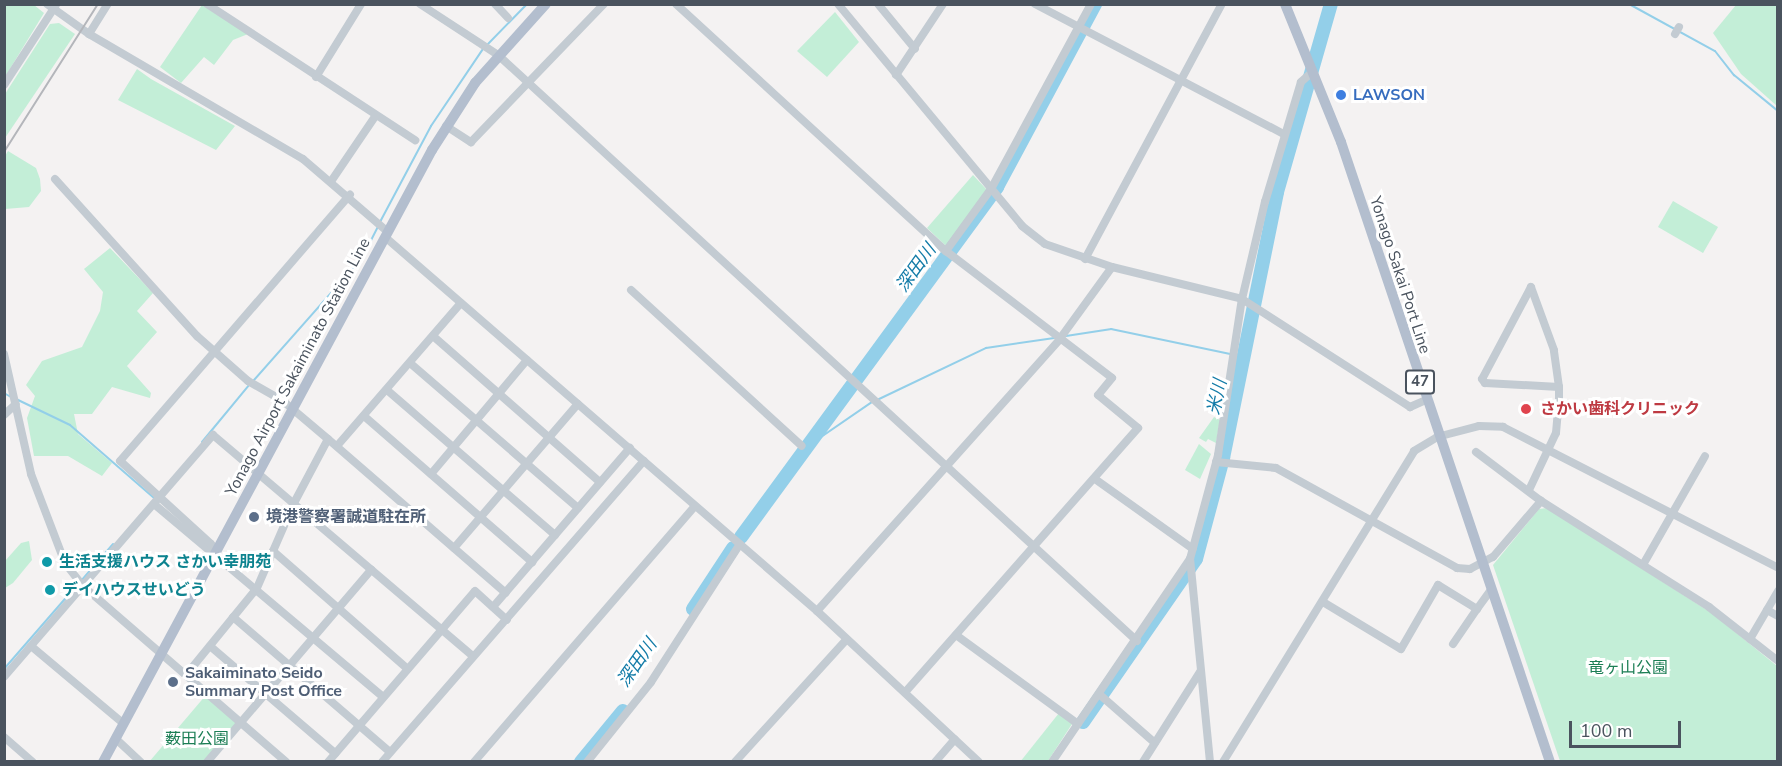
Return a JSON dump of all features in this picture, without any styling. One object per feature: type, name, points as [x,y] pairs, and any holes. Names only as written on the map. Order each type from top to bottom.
[{"type":"main road","name":"Yonago Airport Sakaiminato Station Line","points":[[102,762],[446,126],[498,56],[546,4]]},
{"type":"main road","name":"Yonago Sakai Port Line","points":[[1285,4],[1341,142],[1437,436],[1550,762]]},
{"type":"street","points":[[89,34],[108,4]]},
{"type":"street","points":[[316,77],[361,4]]},
{"type":"street","points":[[420,4],[498,56],[1137,640]]},
{"type":"street","points":[[495,4],[508,18]]},
{"type":"street","points":[[446,126],[471,142],[604,4]]},
{"type":"street","points":[[676,4],[946,251],[1059,340],[1112,378],[1098,395],[1138,428],[905,692]]},
{"type":"street","points":[[838,4],[1022,226],[1045,244],[1112,267],[1242,299],[1410,406],[1426,400]]},
{"type":"street","points":[[878,4],[915,49]]},
{"type":"street","points":[[896,75],[915,49],[942,4]]},
{"type":"street","points":[[1035,4],[1284,134]]},
{"type":"street","points":[[946,251],[991,189],[1091,4]]},
{"type":"street","points":[[1085,259],[1222,4]]},
{"type":"street","points":[[4,85],[52,6],[89,34],[303,159],[350,195],[386,234],[461,303],[817,611],[980,762]]},
{"type":"street","points":[[213,6],[316,77],[415,140]]},
{"type":"street","points":[[1052,762],[1190,559],[1216,462],[1242,299],[1284,134],[1301,82],[1312,72]]},
{"type":"street","points":[[332,180],[376,115]]},
{"type":"street","points":[[56,179],[173,311],[214,351],[248,381],[293,409],[506,593]]},
{"type":"street","points":[[350,195],[120,461],[157,501],[383,697]]},
{"type":"street","points":[[817,611],[1059,340],[1112,267]]},
{"type":"street","points":[[1529,490],[1556,433],[1559,387],[1554,350],[1531,287],[1482,379],[1485,383],[1559,387]]},
{"type":"street","points":[[631,290],[802,446]]},
{"type":"street","points":[[337,446],[461,303]]},
{"type":"street","points":[[433,336],[600,482]]},
{"type":"street","points":[[4,354],[31,474],[65,563],[81,584],[286,762]]},
{"type":"street","points":[[431,474],[527,360]]},
{"type":"street","points":[[410,363],[578,508]]},
{"type":"street","points":[[387,390],[555,535]]},
{"type":"street","points":[[4,415],[16,404]]},
{"type":"street","points":[[454,548],[578,404]]},
{"type":"street","points":[[364,416],[532,562]]},
{"type":"street","points":[[1223,762],[1372,523],[1414,451],[1437,436],[1479,426],[1503,427],[1550,449],[1778,568]]},
{"type":"street","points":[[4,677],[81,584],[157,501],[213,435],[473,656]]},
{"type":"street","points":[[186,675],[257,588],[294,502],[328,439]]},
{"type":"street","points":[[493,607],[630,448]]},
{"type":"street","points":[[1476,452],[1541,501],[1644,563],[1778,661]]},
{"type":"street","points":[[1644,563],[1671,512],[1705,456]]},
{"type":"street","points":[[382,762],[644,461]]},
{"type":"street","points":[[1216,462],[1276,468],[1457,568],[1482,566],[1541,501]]},
{"type":"street","points":[[1095,479],[1193,549]]},
{"type":"street","points":[[474,762],[695,506]]},
{"type":"street","points":[[587,762],[651,682],[740,544]]},
{"type":"street","points":[[273,551],[408,669]]},
{"type":"street","points":[[1190,559],[1210,762]]},
{"type":"street","points":[[210,760],[371,570]]},
{"type":"street","points":[[1323,602],[1401,649],[1438,585],[1477,609]]},
{"type":"street","points":[[1453,644],[1491,590]]},
{"type":"street","points":[[328,762],[475,591],[507,620]]},
{"type":"street","points":[[1750,639],[1778,591]]},
{"type":"street","points":[[1767,610],[1778,616]]},
{"type":"street","points":[[233,617],[390,752]]},
{"type":"street","points":[[956,635],[1078,724]]},
{"type":"street","points":[[735,762],[847,639]]},
{"type":"street","points":[[31,646],[124,724]]},
{"type":"street","points":[[210,646],[335,753]]},
{"type":"street","points":[[1143,762],[1200,672]]},
{"type":"street","points":[[1099,694],[1155,742]]},
{"type":"street","points":[[4,737],[33,762]]},
{"type":"street","points":[[116,739],[141,762]]},
{"type":"street","points":[[935,762],[955,739]]},
{"type":"green space","points":[[4,5],[34,5],[44,13],[5,77]]},
{"type":"green space","points":[[202,5],[248,34],[233,40],[214,65],[204,57],[181,83],[160,67]]},
{"type":"green space","points":[[1736,5],[1777,5],[1777,106],[1741,74],[1713,33]]},
{"type":"green space","points":[[835,12],[859,42],[827,77],[797,51]]},
{"type":"green space","points":[[59,23],[75,34],[5,138],[5,94],[50,24]]},
{"type":"green space","points":[[137,69],[235,126],[216,150],[118,100]]},
{"type":"green space","points":[[8,151],[36,168],[41,191],[29,207],[5,209],[5,156]]},
{"type":"green space","points":[[973,175],[988,191],[946,246],[927,228]]},
{"type":"green space","points":[[1673,201],[1718,227],[1703,253],[1658,227]]},
{"type":"green space","points":[[110,248],[153,293],[137,311],[157,332],[127,366],[151,393],[150,398],[112,387],[92,414],[74,414],[78,434],[112,463],[102,476],[68,456],[34,456],[27,418],[35,396],[26,385],[42,361],[82,347],[100,311],[103,292],[84,269]]},
{"type":"green space","points":[[1214,417],[1220,420],[1216,443],[1208,439],[1206,442],[1199,438]]},
{"type":"green space","points":[[1199,444],[1211,454],[1200,479],[1185,470]]},
{"type":"green space","name":"竜ヶ山公園","points":[[1547,508],[1713,614],[1777,666],[1777,761],[1560,761],[1493,565],[1539,509]]},
{"type":"green space","points":[[29,541],[32,560],[13,583],[5,588],[5,561],[21,543]]},
{"type":"green space","name":"薮田公園","points":[[206,695],[238,723],[206,761],[149,762]]},
{"type":"green space","points":[[1059,713],[1072,724],[1048,761],[1020,762]]},
{"type":"waterway","points":[[487,45],[527,4]]},
{"type":"waterway","name":"深田川","points":[[741,537],[997,187],[1095,4]]},
{"type":"waterway","name":"米川","points":[[1083,722],[1196,559],[1223,458],[1277,192],[1331,4]]},
{"type":"waterway","points":[[1629,4],[1715,51],[1734,75],[1778,111]]},
{"type":"waterway","points":[[380,222],[431,126],[483,49]]},
{"type":"waterway","points":[[254,380],[362,258],[378,227]]},
{"type":"waterway","points":[[1066,336],[1111,329],[1231,354]]},
{"type":"waterway","points":[[877,400],[986,348],[1054,338]]},
{"type":"waterway","points":[[202,442],[250,384]]},
{"type":"waterway","points":[[4,393],[11,397]]},
{"type":"waterway","points":[[16,399],[70,425],[154,498]]},
{"type":"waterway","points":[[805,448],[872,402]]},
{"type":"waterway","points":[[81,581],[113,544]]},
{"type":"waterway","name":"深田川","points":[[693,609],[733,548]]},
{"type":"waterway","points":[[4,669],[77,585]]},
{"type":"waterway","name":"深田川","points":[[581,762],[623,711]]},
{"type":"railway","points":[[4,152],[98,4]]},
{"type":"place","name":"LAWSON","points":[[1341,95]]},
{"type":"place","name":"さかい歯科クリニック","points":[[1526,409]]},
{"type":"place","name":"境港警察署誠道駐在所","points":[[254,517]]},
{"type":"place","name":"生活支援ハウス さかい幸朋苑","points":[[47,562]]},
{"type":"place","name":"デイハウスせいどう","points":[[50,590]]},
{"type":"place","name":"Sakaiminato Seido Summary Post Office","points":[[173,682]]}]
